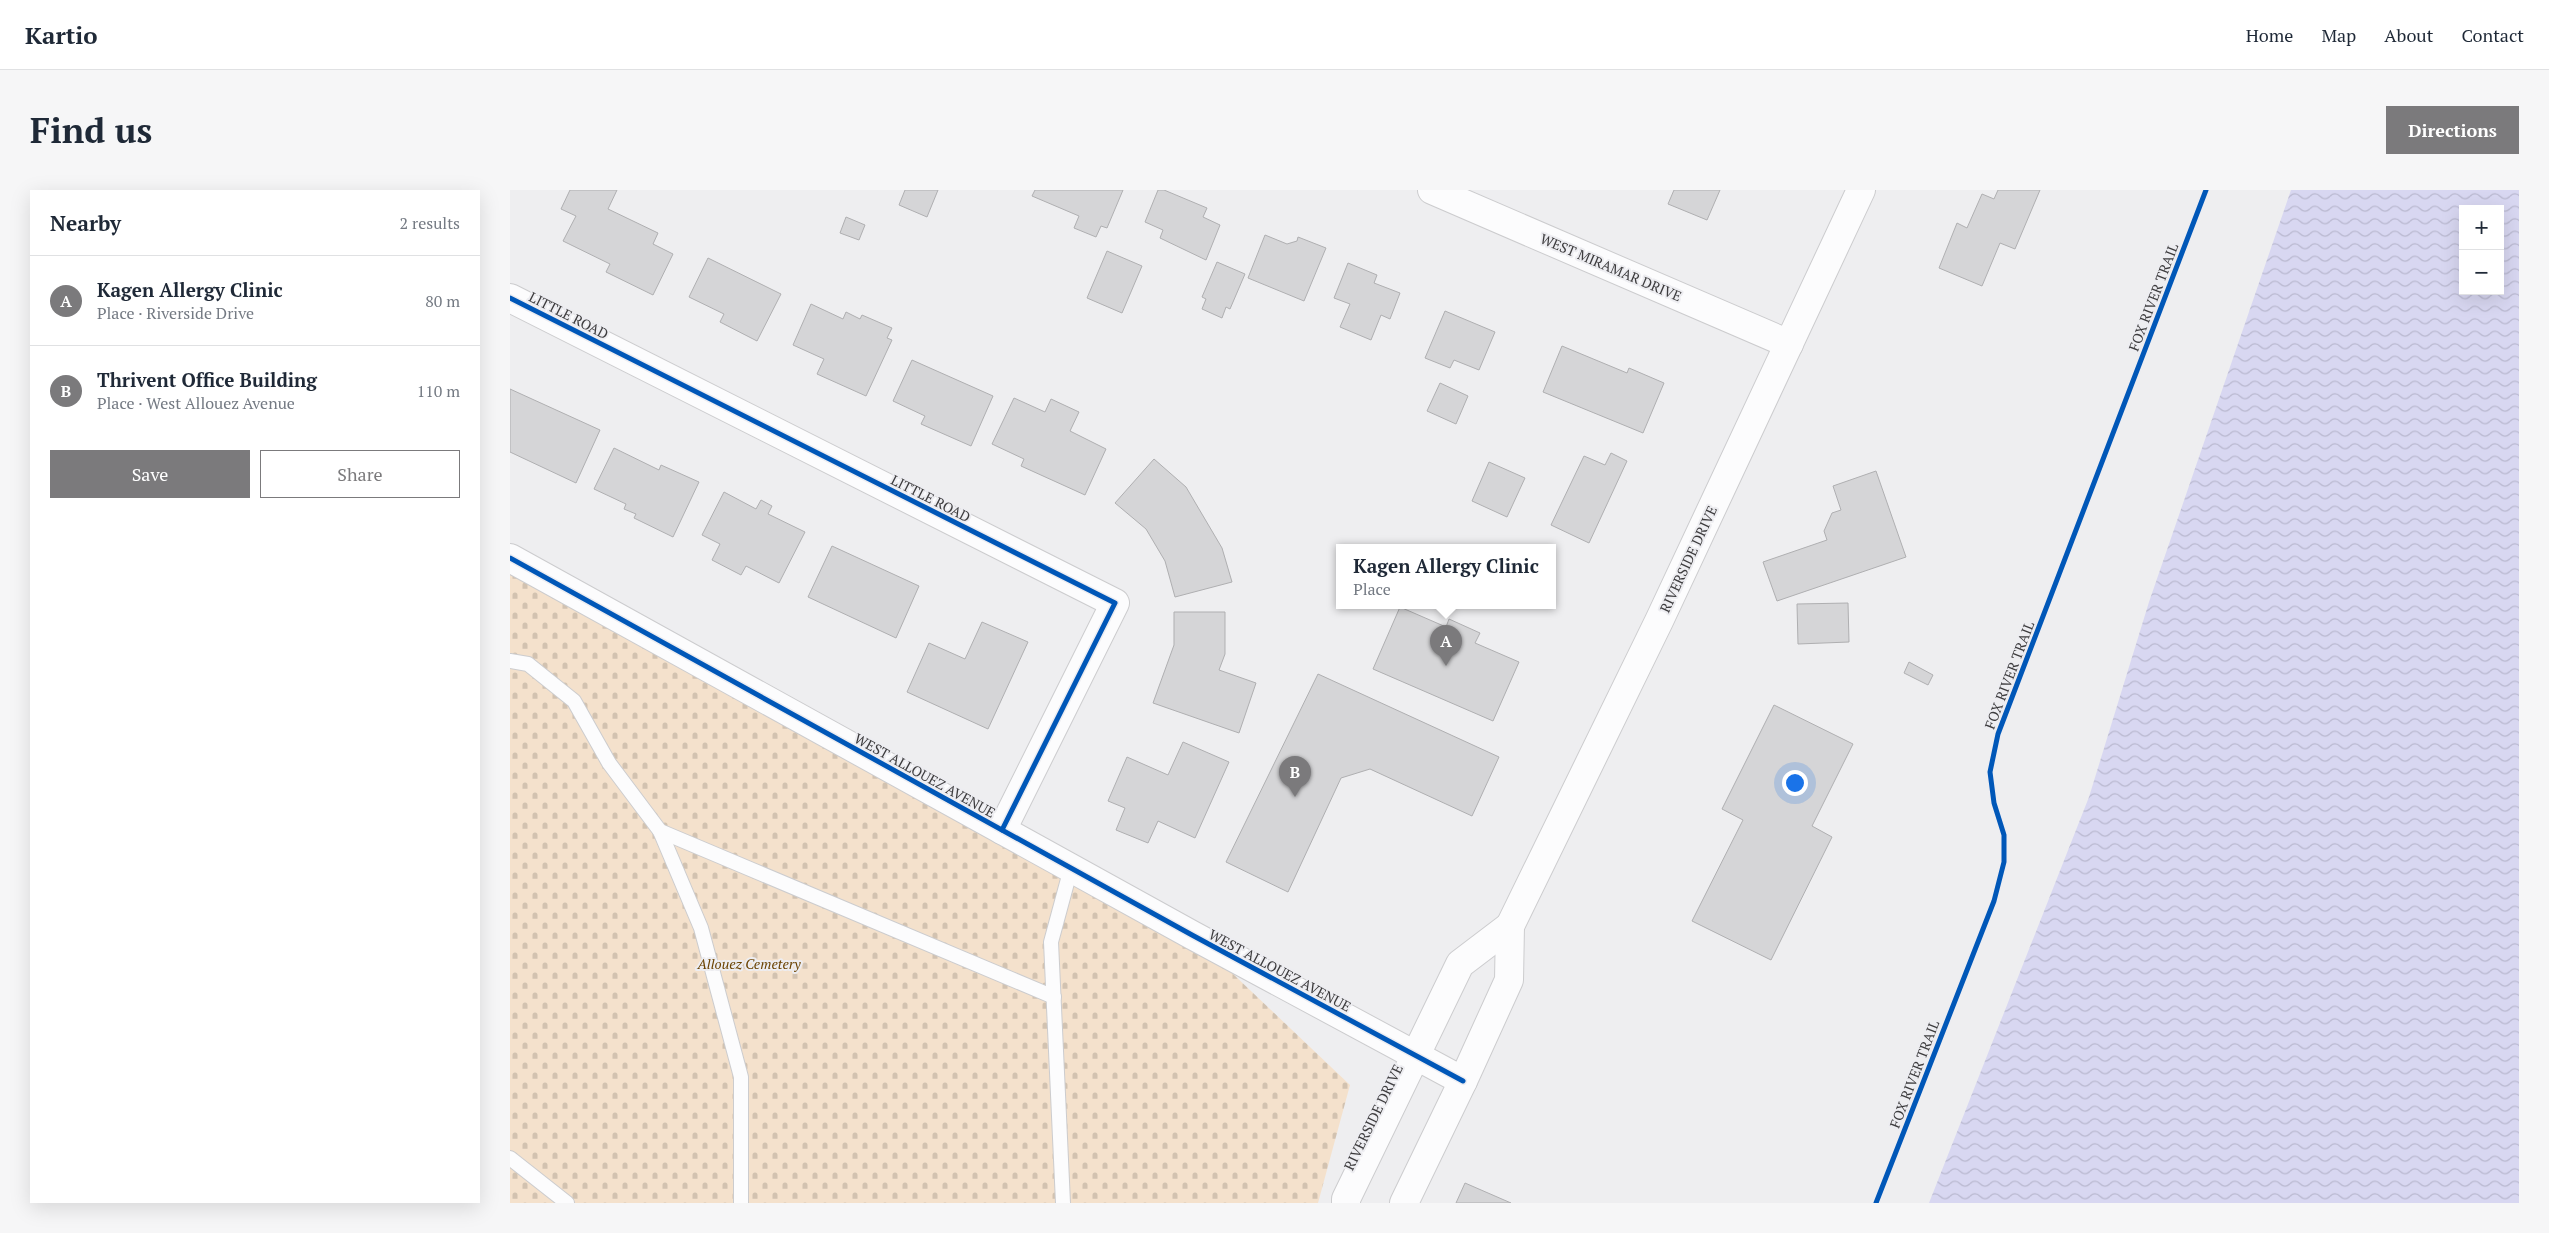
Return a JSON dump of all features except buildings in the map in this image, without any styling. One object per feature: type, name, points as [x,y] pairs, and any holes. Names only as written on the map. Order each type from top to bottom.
[{"type":"street","name":"WEST MIRAMAR DRIVE","points":[[1432,190],[1789,344]]},
{"type":"street","name":"RIVERSIDE DRIVE","points":[[1404,1203],[1509,980],[1510,926],[1655,629],[1862,190]]},
{"type":"street","name":"LITTLE ROAD","points":[[510,298],[1115,603],[1002,830]]},
{"type":"street","name":"WEST ALLOUEZ AVENUE","points":[[510,558],[1070,868],[1463,1081]]},
{"type":"street","name":"RIVERSIDE DRIVE","points":[[1346,1203],[1346,1198],[1460,964],[1510,926]]},
{"type":"lane","points":[[510,661],[528,664],[574,701],[609,763],[660,831],[701,928],[741,1077],[741,1203]]},
{"type":"lane","points":[[660,831],[1054,997]]},
{"type":"lane","points":[[1063,1203],[1051,942],[1070,868]]},
{"type":"lane","points":[[510,1158],[567,1203]]},
{"type":"green space","name":"Allouez Cemetery","points":[[510,558],[1192,935],[1350,1085],[1318,1203],[510,1203]]},
{"type":"water","points":[[2291,190],[2519,190],[2519,1203],[1929,1203],[2089,797],[2149,602]]},
{"type":"cycle path","name":"FOX RIVER TRAIL","points":[[1876,1203],[1994,901],[2004,862],[2004,835],[1994,803],[1990,772],[1998,734],[2206,190]]},
{"type":"cycle path","points":[[510,298],[1115,603],[1002,830]]},
{"type":"cycle path","points":[[510,558],[1192,935],[1463,1081]]},
{"type":"place","name":"Kagen Allergy Clinic","points":[[1446,666]]},
{"type":"place","name":"Thrivent Office Building","points":[[1295,797]]}]
